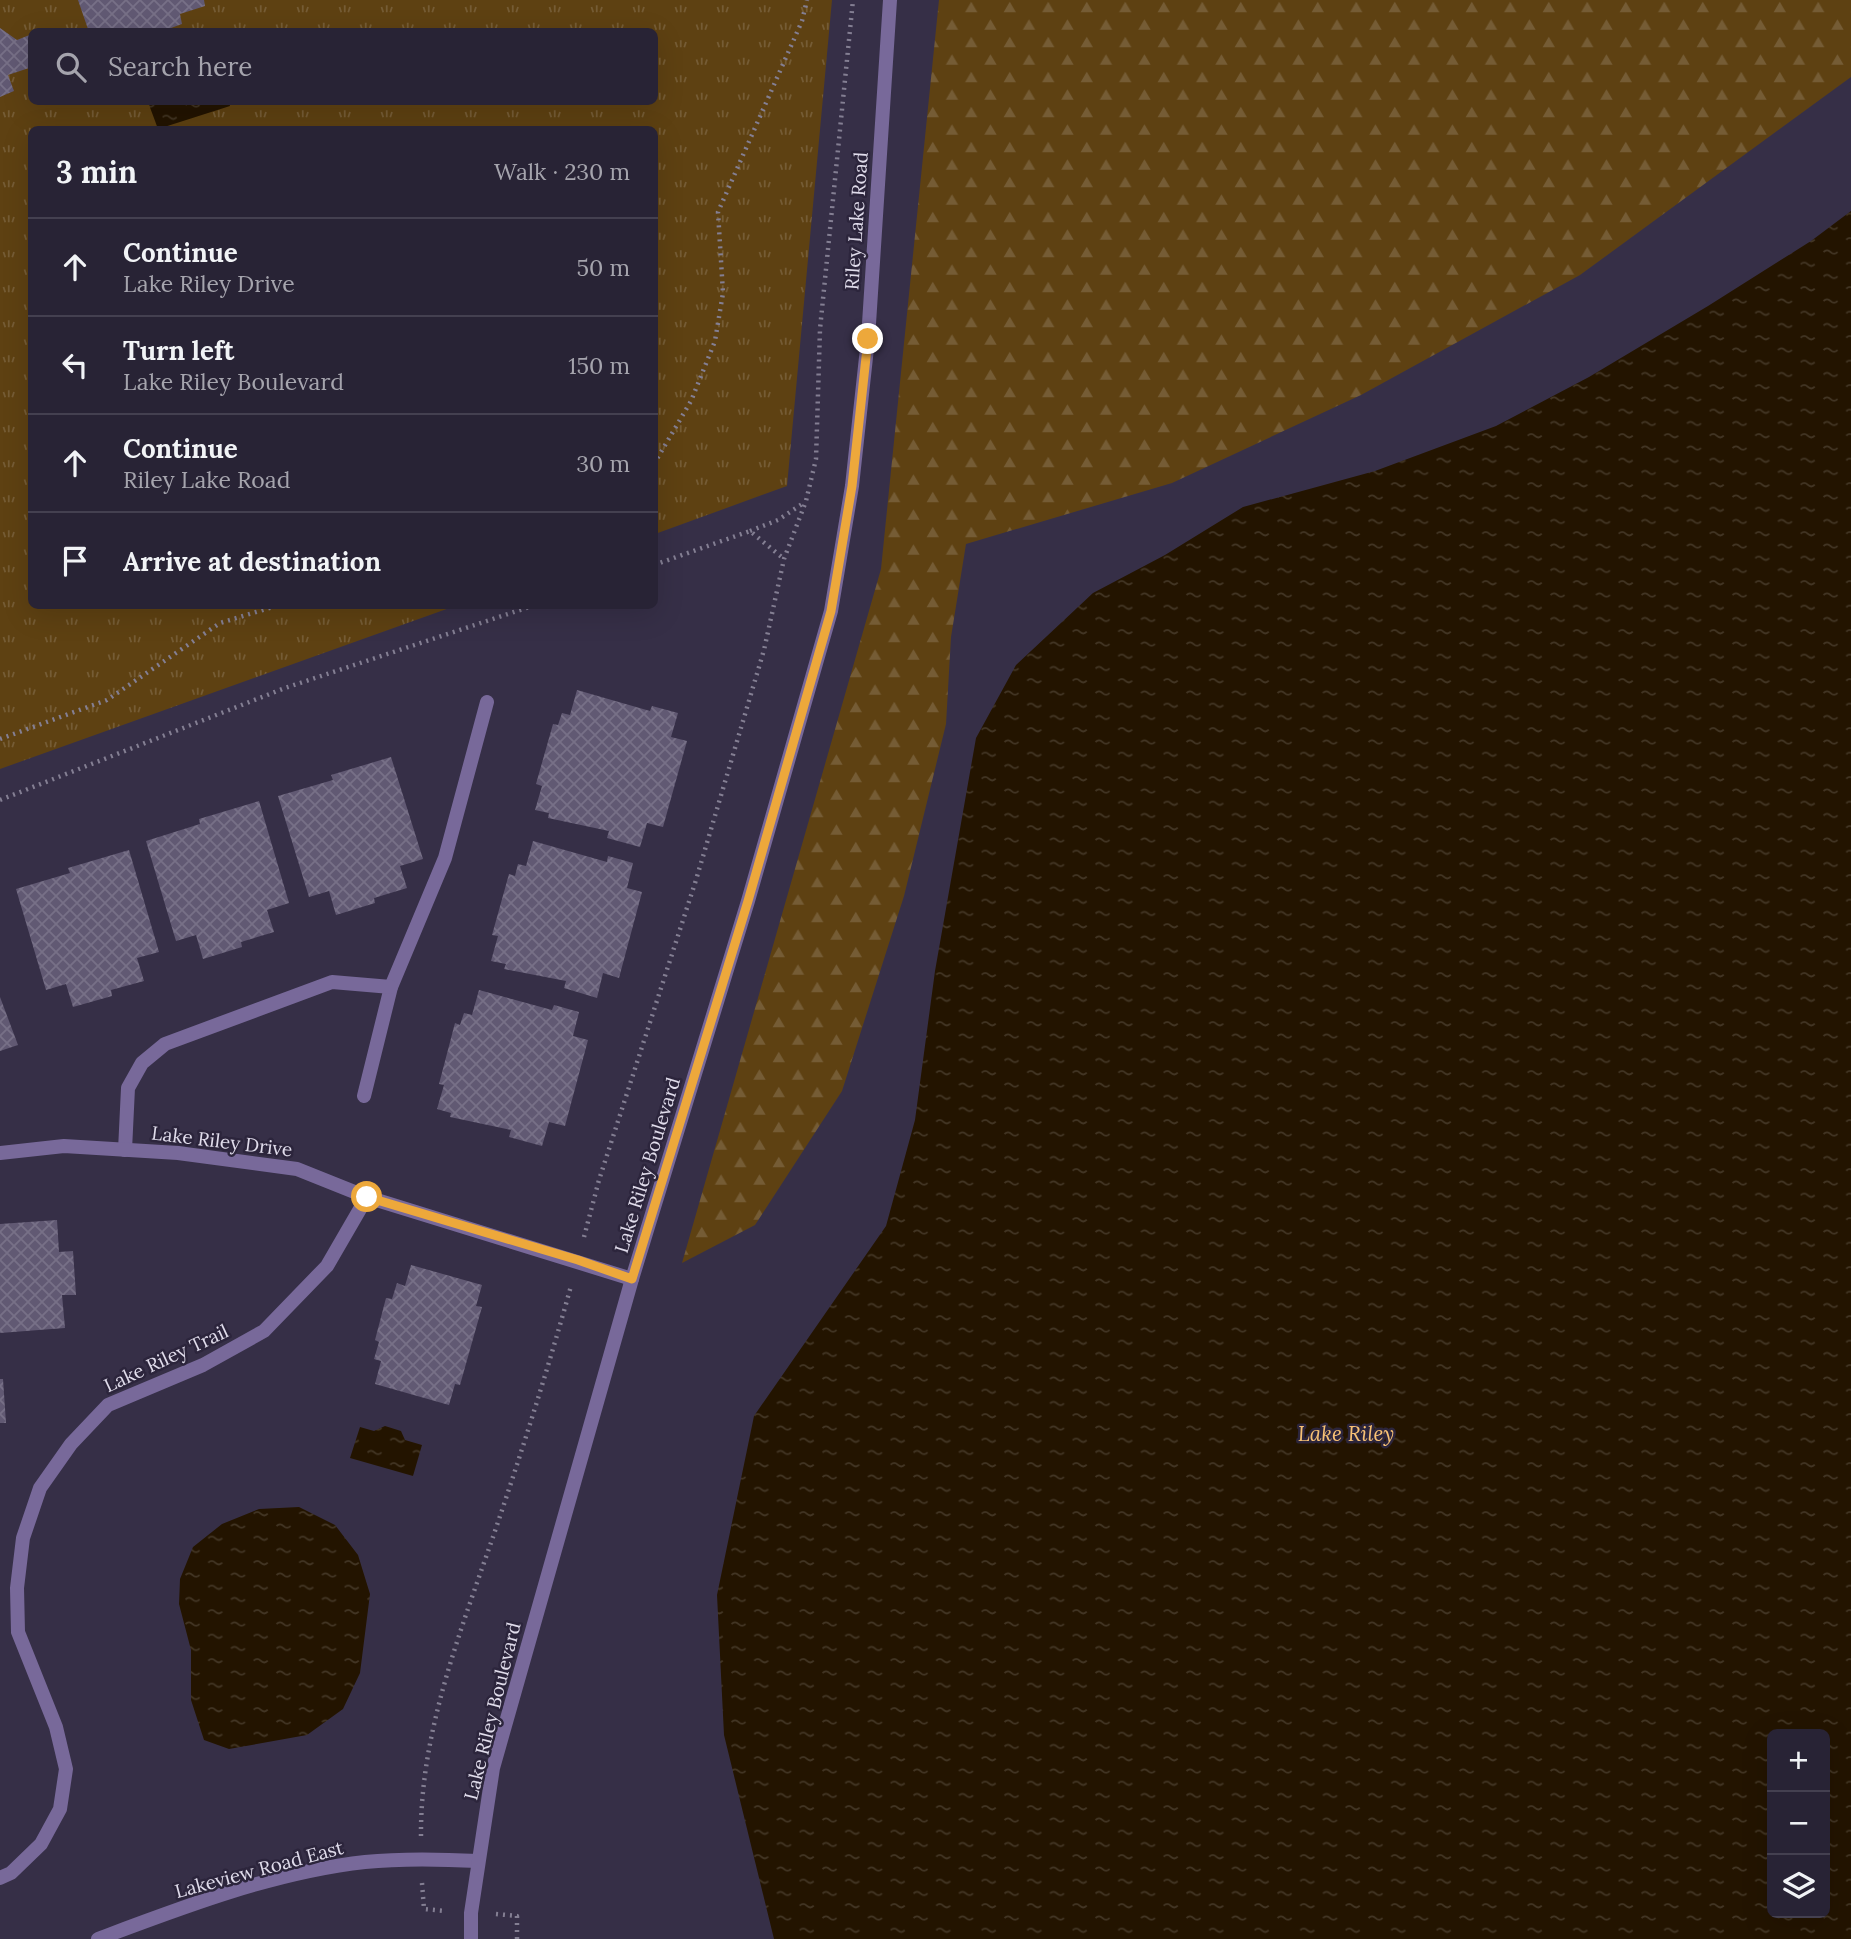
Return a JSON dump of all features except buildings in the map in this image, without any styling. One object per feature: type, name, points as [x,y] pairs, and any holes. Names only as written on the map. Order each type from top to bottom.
[{"type":"street","name":"Riley Lake Road","points":[[852,486],[868,339],[890,0]]},
{"type":"street","name":"Lake Riley Boulevard","points":[[471,1939],[471,1913],[493,1768],[632,1279],[748,901],[831,611],[852,486]]},
{"type":"street","points":[[364,1096],[391,987],[444,858],[487,702]]},
{"type":"street","points":[[125,1150],[128,1088],[142,1063],[165,1044],[332,982],[391,987]]},
{"type":"street","name":"Lake Riley Drive","points":[[0,1153],[64,1146],[178,1153],[297,1169],[367,1197],[578,1260],[632,1279]]},
{"type":"street","name":"Lake Riley Trail","points":[[0,1878],[11,1873],[41,1844],[60,1809],[66,1769],[56,1727],[18,1632],[17,1588],[23,1538],[40,1488],[71,1444],[108,1405],[202,1365],[264,1331],[327,1266],[367,1197]]},
{"type":"street","name":"Lakeview Road East","points":[[97,1939],[187,1906],[285,1878],[363,1862],[421,1858],[478,1861]]},
{"type":"path","points":[[658,457],[691,401],[715,341],[723,293],[718,212],[802,21],[807,0]]},
{"type":"path","points":[[517,1939],[517,1916],[424,1909],[421,1806],[436,1719],[463,1624],[537,1406],[598,1180],[696,880],[764,650],[784,559],[806,501],[816,459],[820,329],[853,0]]},
{"type":"path","points":[[658,564],[778,520],[806,501]]},
{"type":"path","points":[[751,531],[784,559]]},
{"type":"path","points":[[0,739],[107,700],[220,623],[266,609]]},
{"type":"path","points":[[0,800],[285,688],[523,609]]},
{"type":"green space","points":[[0,0],[832,0],[787,486],[658,533],[658,126],[28,126],[28,609],[447,609],[0,769]]},
{"type":"green space","points":[[939,0],[1851,0],[1851,77],[1580,275],[1361,395],[1172,483],[966,544],[951,637],[946,724],[904,896],[842,1091],[755,1225],[682,1263],[881,569]]},
{"type":"water","points":[[149,105],[230,105],[167,126],[157,126]]},
{"type":"water","name":"Lake Riley","points":[[1851,211],[1851,1939],[774,1939],[724,1735],[717,1595],[754,1416],[886,1226],[915,1120],[935,971],[976,738],[1016,665],[1093,593],[1165,555],[1243,507],[1375,471],[1496,426],[1589,377],[1811,241]]},
{"type":"water","points":[[385,1426],[401,1431],[405,1440],[422,1445],[413,1476],[350,1458],[360,1427],[374,1431]]},
{"type":"water","points":[[299,1507],[335,1525],[358,1555],[370,1594],[360,1673],[343,1709],[307,1735],[229,1749],[204,1740],[191,1700],[191,1650],[179,1604],[180,1579],[193,1547],[222,1524],[259,1509]]},
{"type":"route","points":[[367,1197],[578,1260],[632,1279],[748,901],[831,611],[852,486],[868,339]]}]
